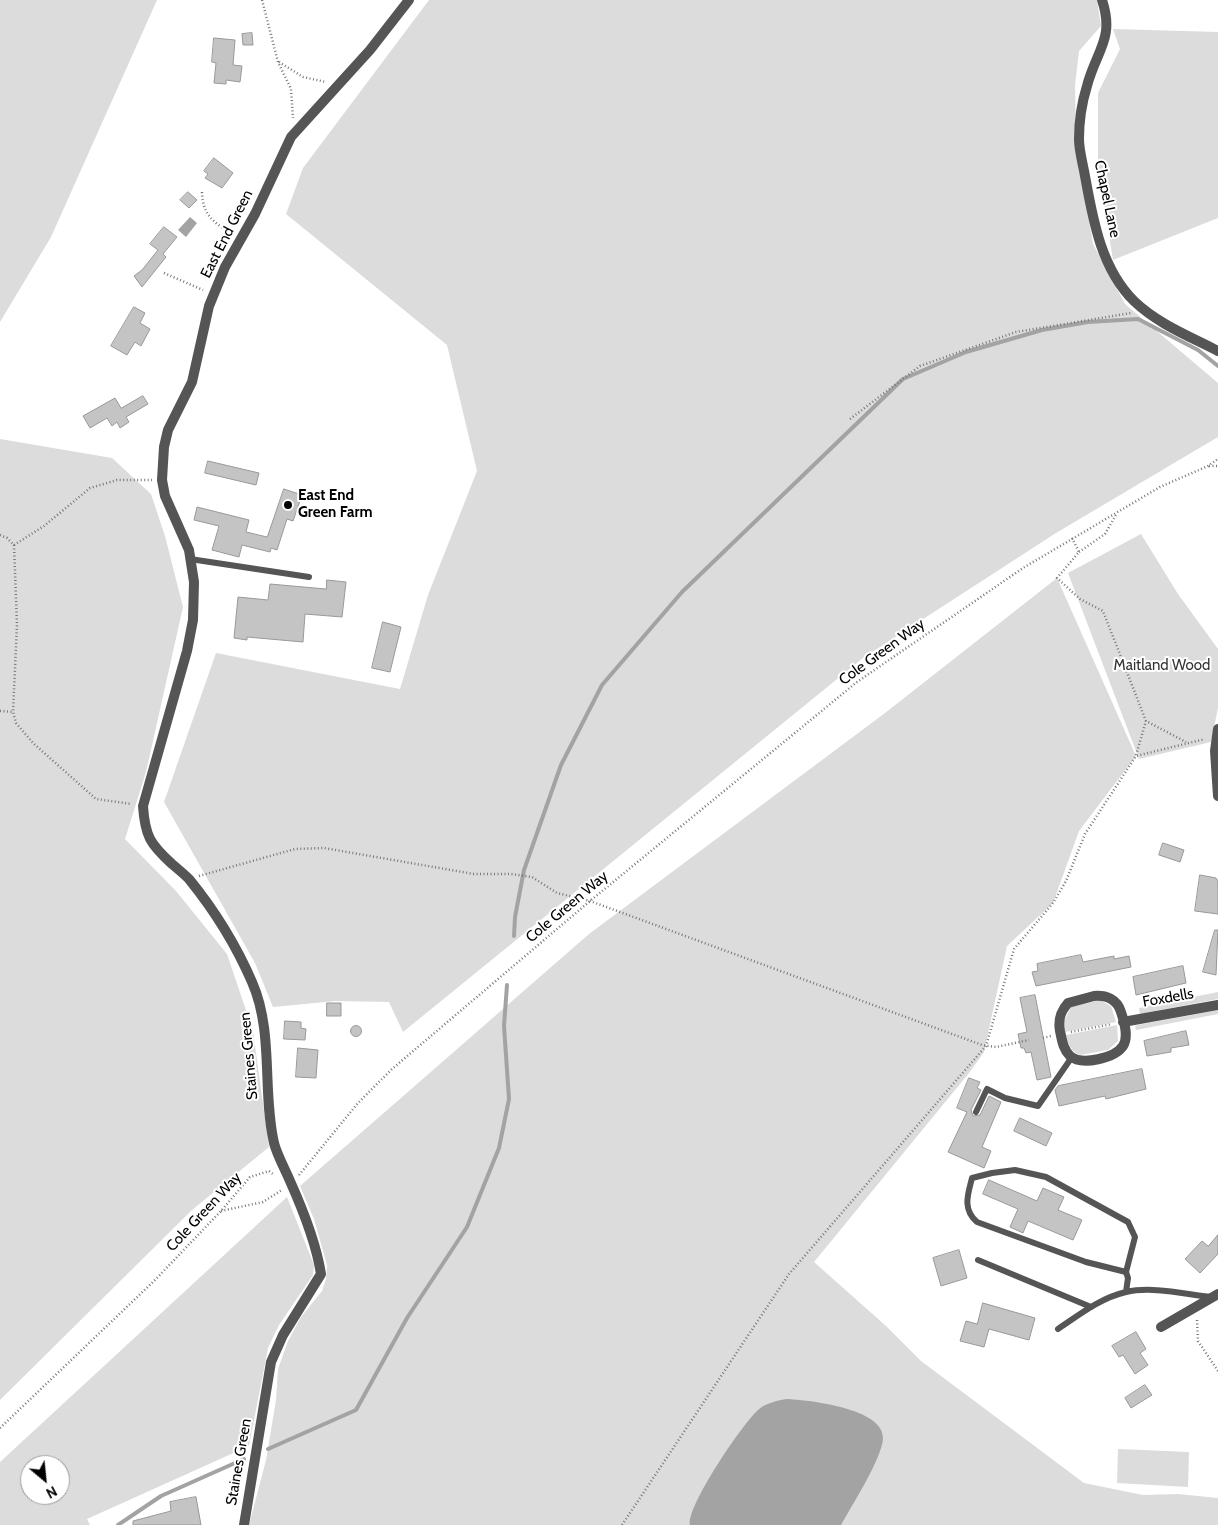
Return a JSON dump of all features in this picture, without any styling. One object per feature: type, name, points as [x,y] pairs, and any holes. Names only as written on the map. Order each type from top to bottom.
[{"type":"street","name":"East End Green","points":[[163,459],[168,430],[192,382],[203,327],[225,267],[242,238],[292,137],[370,50],[409,0]]},
{"type":"street","name":"Chapel Lane","points":[[1102,0],[1107,16],[1106,40],[1086,87],[1079,139],[1093,220],[1103,252],[1117,280],[1155,319],[1218,351]]},
{"type":"street","name":"Staines Green","points":[[163,459],[162,480],[165,496],[189,550],[194,582],[193,620],[187,651],[143,806],[145,830],[154,846],[188,878],[238,952],[254,985],[263,1017],[267,1085],[274,1144],[319,1260],[321,1274],[283,1335],[271,1362],[244,1525]]},
{"type":"street","points":[[1217,733],[1215,777],[1218,796]]},
{"type":"street","points":[[1094,996],[1108,997],[1118,1006],[1123,1022],[1125,1040],[1119,1050],[1110,1055],[1088,1060],[1072,1057],[1064,1047],[1061,1034],[1059,1024],[1062,1010],[1074,1000],[1094,996]]},
{"type":"street","name":"Foxdells","points":[[1123,1022],[1218,1004]]},
{"type":"street","points":[[1161,1327],[1215,1296]]},
{"type":"lane","points":[[190,559],[308,577]]},
{"type":"lane","points":[[976,1112],[987,1089],[1005,1098],[1038,1106],[1072,1057]]},
{"type":"lane","points":[[1126,1272],[1086,1262],[977,1222],[971,1217],[966,1207],[972,1178],[992,1172],[1015,1170],[1046,1177],[1128,1222],[1135,1237],[1126,1272],[1128,1278],[1126,1292]]},
{"type":"lane","points":[[978,1260],[1091,1307]]},
{"type":"lane","points":[[1058,1330],[1091,1307],[1126,1292],[1142,1290],[1215,1296]]},
{"type":"path","points":[[262,0],[278,62],[291,89],[293,110],[292,137]]},
{"type":"path","points":[[278,62],[303,77],[315,81],[343,80]]},
{"type":"path","points":[[202,192],[203,208],[208,216],[231,234],[242,238]]},
{"type":"path","points":[[164,273],[214,295]]},
{"type":"path","points":[[850,419],[920,366],[1016,332],[1109,315],[1147,312]]},
{"type":"path","name":"Cole Green Way","points":[[0,1428],[155,1280],[221,1211],[250,1177],[269,1170],[283,1184],[291,1184],[358,1103],[392,1069],[590,902],[857,682],[960,610],[1072,538],[1160,487],[1208,466],[1218,459]]},
{"type":"path","points":[[1208,466],[1218,466]]},
{"type":"path","points":[[14,545],[44,526],[90,488],[117,480],[162,480]]},
{"type":"path","points":[[622,1525],[789,1274],[986,1046],[1014,949],[1053,903],[1066,881],[1085,834],[1136,756],[1146,721],[1103,611],[1080,600],[1056,578],[1079,552],[1105,534],[1117,511]]},
{"type":"path","points":[[0,535],[7,538],[14,545],[17,625],[13,712],[16,723],[33,743],[96,799],[143,806]]},
{"type":"path","points":[[1072,538],[1079,552]]},
{"type":"path","points":[[0,711],[13,712]]},
{"type":"path","points":[[1146,721],[1186,742]]},
{"type":"path","points":[[1136,756],[1217,733]]},
{"type":"path","points":[[188,878],[295,849],[324,848],[474,874],[532,877],[557,893],[590,902],[986,1046],[996,1047],[1029,1040]]},
{"type":"path","points":[[1061,1034],[1123,1022]]},
{"type":"path","points":[[221,1211],[263,1202],[278,1192]]},
{"type":"path","points":[[1196,1308],[1198,1341],[1218,1371]]},
{"type":"green space","points":[[0,0],[157,0],[51,237],[0,322]]},
{"type":"green space","points":[[429,0],[1097,0],[1101,26],[1079,51],[1075,85],[1076,141],[1093,244],[1125,304],[1218,383],[1218,437],[1056,533],[863,658],[403,1032],[389,1002],[336,1001],[273,1007],[255,963],[164,802],[216,653],[400,689],[428,595],[477,471],[447,345],[286,214],[303,168]]},
{"type":"green space","points":[[1113,29],[1218,32],[1218,218],[1113,260],[1098,164],[1098,93],[1120,49]]},
{"type":"green space","points":[[0,439],[112,458],[151,494],[165,536],[183,607],[146,772],[125,839],[176,891],[227,954],[253,1031],[269,1147],[192,1210],[0,1400]]},
{"type":"green space","name":"Maitland Wood","points":[[1141,534],[1178,594],[1218,649],[1218,708],[1211,742],[1139,759],[1068,573]]},
{"type":"green space","points":[[1057,578],[1136,756],[1079,831],[1053,903],[1007,946],[984,1052],[969,1073],[814,1262],[886,1326],[921,1361],[1084,1483],[1143,1495],[1178,1494],[1218,1498],[1218,1525],[249,1525],[266,1460],[276,1400],[278,1369],[288,1341],[301,1317],[322,1291],[326,1279],[327,1265],[314,1219],[300,1186],[589,934],[885,713]]},
{"type":"green space","points":[[1218,992],[1218,999],[1140,1014],[1139,1008]]},
{"type":"green space","points":[[1100,1000],[1111,1006],[1116,1022],[1065,1032],[1064,1021],[1071,1007]]},
{"type":"green space","points":[[1218,1010],[1218,1014],[1136,1030],[1135,1026],[1138,1025]]},
{"type":"green space","points":[[1117,1025],[1118,1041],[1108,1050],[1080,1055],[1070,1047],[1066,1035]]},
{"type":"green space","points":[[287,1197],[314,1265],[313,1275],[279,1325],[268,1348],[249,1446],[87,1519],[90,1525],[0,1525],[0,1462]]},
{"type":"green space","points":[[1118,1449],[1189,1452],[1188,1487],[1117,1483]]},
{"type":"shaded area","points":[[190,217],[197,223],[186,237],[178,230]]},
{"type":"shaded area","points":[[786,1399],[811,1401],[844,1408],[872,1420],[880,1428],[883,1439],[877,1458],[841,1525],[690,1525],[691,1515],[706,1484],[740,1431],[758,1410],[771,1403]]},
{"type":"building","points":[[252,33],[253,45],[243,45],[242,34]]},
{"type":"building","points":[[214,38],[235,40],[233,65],[242,66],[240,82],[226,80],[226,84],[214,83],[216,63],[212,62]]},
{"type":"building","points":[[214,158],[233,173],[222,188],[205,178],[208,174],[204,171]]},
{"type":"building","points":[[188,192],[197,200],[189,208],[180,200]]},
{"type":"building","points":[[164,227],[177,237],[163,254],[166,257],[142,287],[134,276],[142,270],[158,250],[150,244]]},
{"type":"building","points":[[134,307],[145,313],[140,323],[150,329],[141,346],[135,342],[127,355],[111,346]]},
{"type":"building","points":[[143,396],[148,404],[126,417],[129,422],[120,428],[117,422],[112,426],[107,418],[90,428],[83,416],[115,398],[121,408]]},
{"type":"building","points":[[208,461],[259,473],[256,485],[205,473]]},
{"type":"building","points":[[284,489],[302,495],[293,521],[287,519],[277,550],[271,548],[270,552],[242,545],[239,557],[212,550],[219,526],[194,520],[197,507],[249,520],[246,532],[267,537]]},
{"type":"building","points":[[327,580],[346,582],[342,617],[305,614],[303,642],[247,637],[247,640],[234,638],[238,597],[268,600],[270,584],[326,589]]},
{"type":"building","points":[[383,622],[401,627],[390,672],[372,668]]},
{"type":"building","points":[[1163,843],[1184,850],[1180,862],[1159,855]]},
{"type":"building","points":[[1200,875],[1216,878],[1218,881],[1218,914],[1195,911]]},
{"type":"building","points":[[1215,930],[1218,930],[1216,975],[1203,972]]},
{"type":"building","points":[[1081,955],[1083,962],[1114,956],[1114,959],[1129,956],[1131,967],[1036,986],[1032,972],[1038,971],[1037,964]]},
{"type":"building","points":[[1183,966],[1186,983],[1136,995],[1133,977]]},
{"type":"building","points":[[1035,995],[1051,1077],[1037,1080],[1031,1052],[1026,1053],[1024,1048],[1021,1048],[1018,1034],[1027,1032],[1020,998]]},
{"type":"building","points":[[327,1003],[341,1003],[341,1016],[327,1016]]},
{"type":"building","points":[[285,1021],[301,1022],[301,1028],[306,1029],[305,1040],[284,1039]]},
{"type":"building","points":[[354,1026],[358,1026],[361,1031],[360,1035],[354,1036],[351,1033],[351,1029]]},
{"type":"building","points":[[1186,1031],[1189,1045],[1171,1048],[1171,1052],[1147,1056],[1144,1041]]},
{"type":"building","points":[[298,1048],[318,1050],[316,1078],[296,1077]]},
{"type":"building","points":[[1142,1069],[1146,1089],[1106,1099],[1105,1096],[1059,1106],[1055,1090],[1058,1086]]},
{"type":"building","points":[[969,1078],[980,1082],[977,1088],[981,1090],[971,1110],[973,1116],[980,1115],[989,1096],[1001,1102],[982,1147],[991,1151],[984,1168],[948,1152],[967,1112],[957,1108]]},
{"type":"building","points":[[1020,1118],[1052,1133],[1046,1146],[1014,1131]]},
{"type":"building","points":[[989,1180],[1037,1201],[1043,1188],[1064,1197],[1058,1210],[1082,1220],[1073,1240],[1028,1221],[1023,1233],[1010,1227],[1018,1209],[983,1194]]},
{"type":"building","points":[[1218,1235],[1218,1254],[1200,1273],[1185,1259],[1202,1241],[1208,1246]]},
{"type":"building","points":[[959,1250],[967,1278],[941,1286],[933,1258]]},
{"type":"building","points":[[983,1303],[1035,1318],[1029,1340],[989,1329],[984,1347],[960,1341],[966,1321],[977,1324]]},
{"type":"building","points":[[1136,1332],[1146,1349],[1140,1353],[1148,1365],[1135,1374],[1123,1355],[1119,1357],[1112,1346]]},
{"type":"building","points":[[1145,1385],[1152,1395],[1131,1408],[1125,1398]]},
{"type":"building","points":[[196,1497],[201,1525],[133,1525],[133,1521],[171,1511],[170,1502]]},
{"type":"waterway","points":[[514,936],[515,917],[524,870],[561,765],[602,685],[682,592],[903,379],[966,352],[1042,330],[1088,322],[1138,319],[1198,350],[1218,366]]},
{"type":"waterway","points":[[268,1449],[356,1410],[407,1318],[467,1227],[499,1148],[509,1099],[504,1026],[507,985]]},
{"type":"waterway","points":[[118,1525],[161,1496],[244,1459]]},
{"type":"place","name":"East End Green Farm","points":[[288,505]]}]
